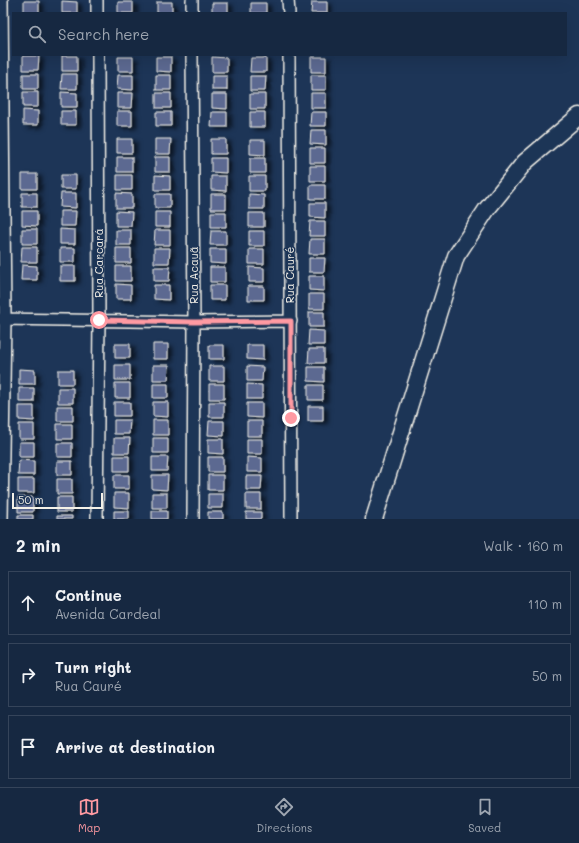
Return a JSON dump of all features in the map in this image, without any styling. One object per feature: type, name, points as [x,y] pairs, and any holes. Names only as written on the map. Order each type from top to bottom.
[{"type":"main road","points":[[374,519],[456,256],[487,209],[525,162],[579,116]]},
{"type":"street","points":[[2,0],[2,519]]},
{"type":"street","points":[[97,0],[97,12]]},
{"type":"street","points":[[192,0],[192,12]]},
{"type":"street","points":[[288,0],[288,12]]},
{"type":"street","name":"Rua Carcará","points":[[97,519],[99,320],[98,56]]},
{"type":"street","name":"Rua Acauã","points":[[192,56],[194,322],[192,519]]},
{"type":"street","name":"Rua Cauré","points":[[289,56],[291,519]]},
{"type":"street","points":[[2,319],[194,322],[291,321]]},
{"type":"building","points":[[24,1],[39,1],[39,12],[24,12]]},
{"type":"building","points":[[62,1],[77,2],[77,12],[62,12]]},
{"type":"building","points":[[118,2],[133,2],[133,12],[118,12]]},
{"type":"building","points":[[157,2],[172,2],[172,12],[157,12]]},
{"type":"building","points":[[312,2],[327,2],[327,12],[311,12]]},
{"type":"building","points":[[212,3],[228,3],[228,12],[212,12]]},
{"type":"building","points":[[251,3],[266,3],[266,12],[251,12]]},
{"type":"building","points":[[23,56],[39,56],[38,70],[23,70]]},
{"type":"building","points":[[62,56],[77,56],[77,71],[62,71]]},
{"type":"building","points":[[118,57],[133,57],[133,71],[118,71]]},
{"type":"building","points":[[156,57],[171,57],[171,72],[156,71]]},
{"type":"building","points":[[212,57],[227,58],[227,72],[212,72]]},
{"type":"building","points":[[311,57],[326,57],[326,72],[311,72]]},
{"type":"building","points":[[251,58],[266,58],[266,72],[250,72]]},
{"type":"building","points":[[23,74],[38,74],[38,89],[23,89]]},
{"type":"building","points":[[62,74],[77,74],[77,89],[61,89]]},
{"type":"building","points":[[118,75],[133,75],[133,90],[117,89]]},
{"type":"building","points":[[156,75],[171,75],[171,90],[156,90]]},
{"type":"building","points":[[311,75],[326,75],[326,90],[311,90]]},
{"type":"building","points":[[212,76],[227,76],[227,90],[212,90]]},
{"type":"building","points":[[250,76],[266,76],[265,91],[250,91]]},
{"type":"building","points":[[23,92],[38,92],[38,107],[23,107]]},
{"type":"building","points":[[61,92],[77,93],[77,107],[61,107]]},
{"type":"building","points":[[117,93],[133,93],[132,108],[117,108]]},
{"type":"building","points":[[156,93],[171,93],[171,108],[156,108]]},
{"type":"building","points":[[311,93],[326,93],[326,108],[311,108]]},
{"type":"building","points":[[212,94],[227,94],[227,109],[212,108]]},
{"type":"building","points":[[250,94],[265,94],[265,109],[250,109]]},
{"type":"building","points":[[23,110],[38,111],[38,125],[23,125]]},
{"type":"building","points":[[61,111],[76,111],[76,125],[61,125]]},
{"type":"building","points":[[117,111],[132,111],[132,126],[117,126]]},
{"type":"building","points":[[156,112],[171,112],[171,126],[156,126]]},
{"type":"building","points":[[212,112],[227,112],[227,127],[211,127]]},
{"type":"building","points":[[250,112],[265,112],[265,127],[250,127]]},
{"type":"building","points":[[311,112],[326,112],[326,126],[310,126]]},
{"type":"building","points":[[311,130],[326,130],[326,145],[310,144]]},
{"type":"building","points":[[117,139],[132,139],[132,153],[117,153]]},
{"type":"building","points":[[155,139],[171,139],[170,154],[155,154]]},
{"type":"building","points":[[211,139],[226,139],[226,154],[211,154]]},
{"type":"building","points":[[250,140],[265,140],[265,155],[250,154]]},
{"type":"building","points":[[310,148],[325,148],[325,163],[310,163]]},
{"type":"building","points":[[117,157],[132,157],[132,172],[117,172]]},
{"type":"building","points":[[155,157],[170,157],[170,172],[155,172]]},
{"type":"building","points":[[211,158],[226,158],[226,173],[211,172]]},
{"type":"building","points":[[250,158],[265,158],[265,173],[250,173]]},
{"type":"building","points":[[310,166],[325,166],[325,181],[310,181]]},
{"type":"building","points":[[22,174],[37,174],[37,189],[22,189]]},
{"type":"building","points":[[61,175],[76,175],[76,189],[61,189]]},
{"type":"building","points":[[117,175],[132,175],[132,190],[117,190]]},
{"type":"building","points":[[155,175],[170,176],[170,190],[155,190]]},
{"type":"building","points":[[211,176],[226,176],[226,191],[211,190]]},
{"type":"building","points":[[249,176],[265,176],[265,191],[249,191]]},
{"type":"building","points":[[310,185],[325,185],[325,199],[310,199]]},
{"type":"building","points":[[22,193],[37,193],[37,207],[22,207]]},
{"type":"building","points":[[61,193],[76,193],[76,208],[60,207]]},
{"type":"building","points":[[116,193],[132,194],[132,208],[116,208]]},
{"type":"building","points":[[155,194],[170,194],[170,208],[155,208]]},
{"type":"building","points":[[211,194],[226,194],[226,209],[211,209]]},
{"type":"building","points":[[249,194],[264,195],[264,209],[249,209]]},
{"type":"building","points":[[310,203],[325,203],[325,218],[310,217]]},
{"type":"building","points":[[22,211],[37,211],[37,226],[22,225]]},
{"type":"building","points":[[60,211],[76,211],[75,226],[60,226]]},
{"type":"building","points":[[116,211],[132,212],[131,226],[116,226]]},
{"type":"building","points":[[155,212],[170,212],[170,227],[155,227]]},
{"type":"building","points":[[211,212],[226,212],[226,227],[211,227]]},
{"type":"building","points":[[249,213],[264,213],[264,227],[249,227]]},
{"type":"building","points":[[310,221],[325,221],[325,236],[309,236]]},
{"type":"building","points":[[22,229],[37,229],[37,244],[22,244]]},
{"type":"building","points":[[60,229],[75,230],[75,244],[60,244]]},
{"type":"building","points":[[116,230],[131,230],[131,245],[116,245]]},
{"type":"building","points":[[155,230],[170,230],[170,245],[154,245]]},
{"type":"building","points":[[211,231],[226,231],[226,245],[210,245]]},
{"type":"building","points":[[249,231],[264,231],[264,246],[249,246]]},
{"type":"building","points":[[310,239],[325,239],[325,254],[309,254]]},
{"type":"building","points":[[22,247],[37,247],[37,262],[21,262]]},
{"type":"building","points":[[60,248],[75,248],[75,262],[60,262]]},
{"type":"building","points":[[116,248],[131,248],[131,263],[116,263]]},
{"type":"building","points":[[154,248],[170,248],[169,263],[154,263]]},
{"type":"building","points":[[210,249],[226,249],[226,264],[210,263]]},
{"type":"building","points":[[249,249],[264,249],[264,264],[249,264]]},
{"type":"building","points":[[309,258],[325,258],[324,272],[309,272]]},
{"type":"building","points":[[22,265],[37,266],[37,280],[21,280]]},
{"type":"building","points":[[60,266],[75,266],[75,281],[60,281]]},
{"type":"building","points":[[116,266],[131,266],[131,281],[116,281]]},
{"type":"building","points":[[154,267],[170,267],[169,281],[154,281]]},
{"type":"building","points":[[210,267],[225,267],[225,282],[210,282]]},
{"type":"building","points":[[249,267],[264,268],[264,282],[249,282]]},
{"type":"building","points":[[309,276],[324,276],[324,291],[309,290]]},
{"type":"building","points":[[116,284],[131,285],[131,299],[116,299]]},
{"type":"building","points":[[154,285],[169,285],[169,300],[154,299]]},
{"type":"building","points":[[210,285],[225,285],[225,300],[210,300]]},
{"type":"building","points":[[248,286],[264,286],[264,300],[248,300]]},
{"type":"building","points":[[309,294],[324,294],[324,309],[309,309]]},
{"type":"building","points":[[309,312],[324,312],[324,327],[309,327]]},
{"type":"building","points":[[309,330],[324,331],[324,345],[308,345]]},
{"type":"building","points":[[115,344],[130,344],[130,358],[115,358]]},
{"type":"building","points":[[153,344],[168,344],[168,359],[153,359]]},
{"type":"building","points":[[209,345],[224,345],[224,359],[209,359]]},
{"type":"building","points":[[247,345],[263,345],[263,360],[247,359]]},
{"type":"building","points":[[309,349],[324,349],[324,363],[308,363]]},
{"type":"building","points":[[115,365],[130,365],[130,380],[115,380]]},
{"type":"building","points":[[153,365],[169,365],[168,380],[153,380]]},
{"type":"building","points":[[209,366],[224,366],[224,381],[209,381]]},
{"type":"building","points":[[247,366],[263,367],[262,381],[247,381]]},
{"type":"building","points":[[308,367],[324,367],[324,382],[308,381]]},
{"type":"building","points":[[19,369],[35,370],[35,384],[19,384]]},
{"type":"building","points":[[58,370],[73,370],[73,384],[58,384]]},
{"type":"building","points":[[115,383],[130,383],[130,398],[115,398]]},
{"type":"building","points":[[153,384],[168,384],[168,398],[153,398]]},
{"type":"building","points":[[209,384],[224,384],[224,399],[209,399]]},
{"type":"building","points":[[247,384],[262,385],[262,399],[247,399]]},
{"type":"building","points":[[308,385],[323,385],[323,400],[308,400]]},
{"type":"building","points":[[19,388],[34,388],[34,402],[19,402]]},
{"type":"building","points":[[58,388],[73,388],[73,403],[58,403]]},
{"type":"building","points":[[114,402],[130,402],[130,416],[114,416]]},
{"type":"building","points":[[153,402],[168,402],[168,417],[153,416]]},
{"type":"building","points":[[209,402],[224,402],[224,417],[209,417]]},
{"type":"building","points":[[247,403],[262,403],[262,418],[247,417]]},
{"type":"building","points":[[19,406],[34,406],[34,421],[19,420]]},
{"type":"building","points":[[57,406],[73,406],[73,421],[57,421]]},
{"type":"building","points":[[308,406],[323,406],[323,421],[308,421]]},
{"type":"building","points":[[114,420],[130,420],[129,434],[114,434]]},
{"type":"building","points":[[153,420],[168,420],[168,435],[153,435]]},
{"type":"building","points":[[209,421],[224,421],[224,436],[208,435]]},
{"type":"building","points":[[247,421],[262,421],[262,436],[247,436]]},
{"type":"building","points":[[19,424],[34,424],[34,439],[19,439]]},
{"type":"building","points":[[57,424],[72,424],[72,439],[57,439]]},
{"type":"building","points":[[114,438],[130,438],[129,453],[114,453]]},
{"type":"building","points":[[153,438],[168,438],[168,453],[153,453]]},
{"type":"building","points":[[208,439],[223,439],[223,454],[208,453]]},
{"type":"building","points":[[247,439],[262,439],[262,454],[247,454]]},
{"type":"building","points":[[19,442],[34,442],[34,457],[19,457]]},
{"type":"building","points":[[57,443],[72,443],[72,457],[57,457]]},
{"type":"building","points":[[114,456],[129,456],[129,471],[114,471]]},
{"type":"building","points":[[152,457],[168,457],[167,471],[152,471]]},
{"type":"building","points":[[208,457],[223,457],[223,472],[208,472]]},
{"type":"building","points":[[247,457],[262,458],[262,472],[247,472]]},
{"type":"building","points":[[19,460],[34,461],[34,475],[18,475]]},
{"type":"building","points":[[57,461],[72,461],[72,475],[57,475]]},
{"type":"building","points":[[114,475],[129,475],[129,489],[114,489]]},
{"type":"building","points":[[152,475],[168,475],[167,490],[152,489]]},
{"type":"building","points":[[208,475],[223,475],[223,490],[208,490]]},
{"type":"building","points":[[246,476],[262,476],[261,490],[246,490]]},
{"type":"building","points":[[18,479],[34,479],[34,493],[18,493]]},
{"type":"building","points":[[57,479],[72,479],[72,494],[57,494]]},
{"type":"building","points":[[114,493],[129,493],[129,508],[114,507]]},
{"type":"building","points":[[152,493],[167,493],[167,508],[152,508]]},
{"type":"building","points":[[208,494],[223,494],[223,508],[208,508]]},
{"type":"building","points":[[246,494],[261,494],[261,509],[246,509]]},
{"type":"building","points":[[18,497],[33,497],[33,512],[18,512]]},
{"type":"building","points":[[57,497],[72,497],[72,512],[57,512]]},
{"type":"building","points":[[114,511],[129,511],[129,519],[114,519]]},
{"type":"building","points":[[152,511],[167,511],[167,519],[152,519]]},
{"type":"building","points":[[208,512],[223,512],[223,519],[208,519]]},
{"type":"building","points":[[246,512],[261,512],[261,519],[246,519]]},
{"type":"building","points":[[18,515],[33,515],[33,519],[18,519]]},
{"type":"building","points":[[57,516],[72,516],[72,519],[57,519]]},
{"type":"route","points":[[99,320],[194,322],[291,321],[291,418]]}]
